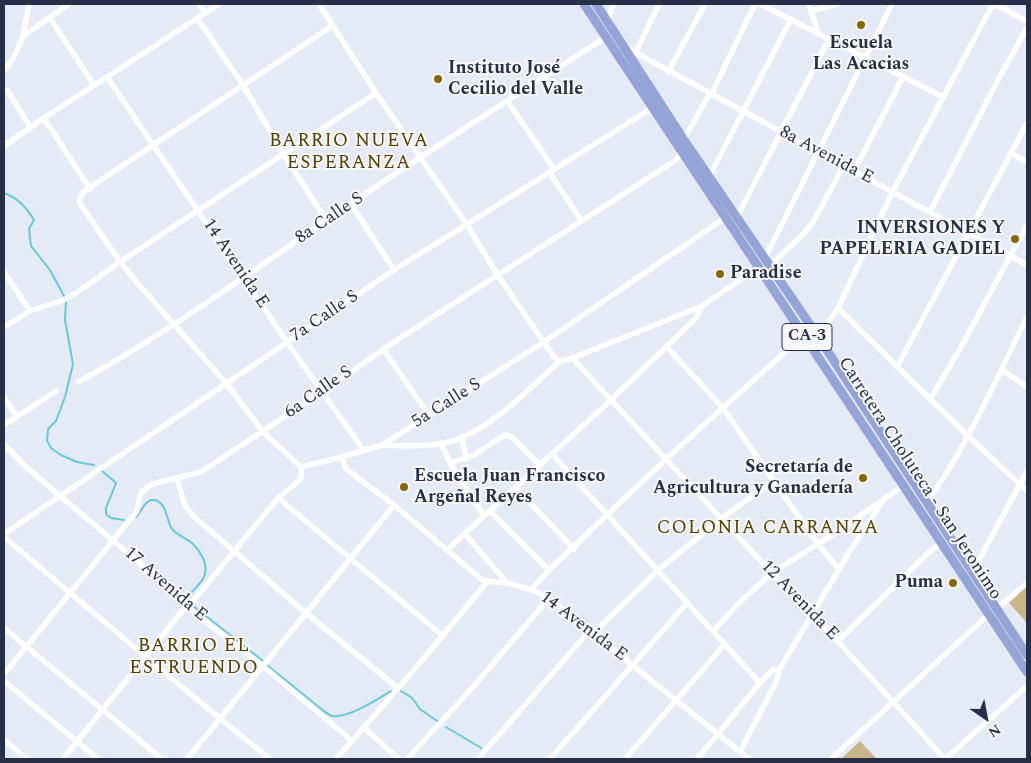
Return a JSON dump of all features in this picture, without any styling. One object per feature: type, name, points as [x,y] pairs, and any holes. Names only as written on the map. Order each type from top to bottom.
[{"type":"highway","name":"Carretera Choluteca - San Jeronimo","points":[[584,4],[726,217],[765,264],[817,336],[926,502],[1027,672]]},
{"type":"highway","name":"Carretera Choluteca - San Jeronimo","points":[[596,4],[737,218],[807,338],[942,542],[966,571]]},
{"type":"highway","name":"Carretera Choluteca - San Jeronimo","points":[[993,612],[1027,655]]},
{"type":"street","points":[[4,70],[13,59],[23,36],[29,4]]},
{"type":"street","points":[[23,36],[69,4]]},
{"type":"street","points":[[199,4],[205,13]]},
{"type":"street","points":[[4,146],[30,127],[219,4]]},
{"type":"street","points":[[319,4],[376,93],[467,225],[554,357],[560,361]]},
{"type":"street","points":[[607,20],[614,4]]},
{"type":"street","points":[[634,54],[659,4]]},
{"type":"street","points":[[668,72],[705,4]]},
{"type":"street","name":"6a Calle S","points":[[4,674],[114,540],[136,511],[140,495],[145,489],[152,484],[202,472],[383,349],[676,160],[687,132],[711,94],[755,4]]},
{"type":"street","points":[[760,4],[943,97]]},
{"type":"street","points":[[809,4],[818,33]]},
{"type":"street","points":[[811,12],[837,4]]},
{"type":"street","points":[[765,264],[817,152],[892,4]]},
{"type":"street","points":[[531,590],[667,458],[794,344],[817,336],[825,328],[838,308],[894,191],[993,4],[1027,21]]},
{"type":"street","points":[[50,18],[94,85]]},
{"type":"street","points":[[197,18],[243,85],[284,155],[326,220]]},
{"type":"street","points":[[710,177],[791,19]]},
{"type":"street","points":[[193,601],[278,498],[301,479],[301,468],[263,432],[226,383],[120,262],[79,202],[83,192],[332,26]]},
{"type":"street","points":[[930,212],[1027,28]]},
{"type":"street","name":"8a Calle S","points":[[78,382],[124,357],[244,278],[326,220],[606,37]]},
{"type":"street","points":[[737,218],[829,39]]},
{"type":"street","name":"8a Avenida E","points":[[624,47],[817,152],[894,191],[1027,265]]},
{"type":"street","name":"14 Avenida E","points":[[107,77],[287,342],[364,451]]},
{"type":"street","points":[[854,171],[903,77]]},
{"type":"street","points":[[8,90],[30,127]]},
{"type":"street","points":[[4,328],[30,312],[70,296],[82,289],[376,93]]},
{"type":"street","points":[[508,102],[581,220]]},
{"type":"street","name":"7a Calle S","points":[[4,536],[394,270],[652,108]]},
{"type":"street","points":[[44,118],[90,188]]},
{"type":"street","points":[[897,367],[1027,123]]},
{"type":"street","points":[[1012,153],[1027,162]]},
{"type":"street","points":[[382,444],[415,446],[441,443],[462,437],[477,429],[506,408],[560,361],[572,358],[702,306],[765,264],[806,231],[813,222],[844,165]]},
{"type":"street","points":[[351,204],[394,270]]},
{"type":"street","name":"5a Calle S","points":[[301,468],[364,451],[382,444],[544,342],[726,217]]},
{"type":"street","points":[[931,398],[1027,225]]},
{"type":"street","points":[[4,272],[30,312]]},
{"type":"street","points":[[448,549],[611,400],[696,318],[702,306]]},
{"type":"street","points":[[838,308],[968,436],[1027,491]]},
{"type":"street","points":[[926,502],[937,488],[968,436],[1001,369],[1026,324],[1027,317]]},
{"type":"street","points":[[666,346],[723,408],[817,543],[840,569]]},
{"type":"street","points":[[383,349],[430,415]]},
{"type":"street","name":"12 Avenida E","points":[[572,358],[772,573],[814,614],[945,759]]},
{"type":"street","points":[[1001,369],[1027,387]]},
{"type":"street","points":[[4,426],[56,391]]},
{"type":"street","points":[[4,396],[17,417]]},
{"type":"street","points":[[450,463],[466,459],[507,435],[540,465]]},
{"type":"street","points":[[462,437],[466,459]]},
{"type":"street","points":[[441,443],[450,463],[484,516]]},
{"type":"street","name":"17 Avenida E","points":[[4,444],[24,465],[178,595],[186,606],[263,666],[352,741]]},
{"type":"street","points":[[552,454],[760,683]]},
{"type":"street","points":[[336,759],[487,582],[394,505],[346,469],[342,457]]},
{"type":"street","points":[[966,571],[980,558],[1027,471]]},
{"type":"street","points":[[177,478],[184,503],[192,515],[398,688]]},
{"type":"street","points":[[478,759],[592,632],[658,570],[722,518],[773,481]]},
{"type":"street","points":[[713,631],[740,602],[772,573],[904,485]]},
{"type":"street","points":[[516,488],[574,549]]},
{"type":"street","points":[[278,498],[442,635]]},
{"type":"street","points":[[740,752],[777,680],[779,670],[884,499]]},
{"type":"street","points":[[187,759],[394,505]]},
{"type":"street","points":[[490,511],[550,570]]},
{"type":"street","points":[[465,534],[507,583]]},
{"type":"street","points":[[4,536],[146,658],[270,759]]},
{"type":"street","points":[[838,641],[928,553],[942,542]]},
{"type":"street","name":"14 Avenida E","points":[[487,582],[507,583],[549,598],[749,759]]},
{"type":"street","points":[[831,759],[1027,583]]},
{"type":"street","points":[[407,759],[473,687],[549,598]]},
{"type":"street","points":[[550,759],[687,603]]},
{"type":"street","points":[[63,759],[186,606]]},
{"type":"street","points":[[4,628],[162,759]]},
{"type":"street","points":[[625,759],[725,644]]},
{"type":"street","points":[[697,759],[760,683],[774,670],[779,670]]},
{"type":"street","points":[[4,681],[98,759]]},
{"type":"street","points":[[945,759],[1027,686]]},
{"type":"street","points":[[364,728],[400,759]]},
{"type":"street","points":[[4,740],[27,759]]},
{"type":"shaded area","points":[[1027,586],[1027,623],[1009,603]]},
{"type":"shaded area","points":[[860,741],[877,759],[841,759]]},
{"type":"waterway","points":[[4,193],[21,204],[34,220],[29,229],[31,246],[50,270],[64,296]]},
{"type":"waterway","points":[[66,301],[65,320],[73,364],[65,397],[56,421],[48,429],[47,441],[52,449],[61,455],[77,462],[94,465]]},
{"type":"waterway","points":[[102,471],[116,483],[106,508],[106,514],[111,518],[124,520]]},
{"type":"waterway","points":[[136,517],[145,504],[151,500],[156,500],[163,506],[172,529],[195,547],[202,556],[205,565],[205,575],[187,597],[187,601],[263,661]]},
{"type":"waterway","points":[[267,665],[332,716],[354,712],[391,691]]},
{"type":"waterway","points":[[401,691],[412,698],[420,709],[437,721]]},
{"type":"waterway","points":[[446,727],[481,748]]},
{"type":"place","name":"Escuela Las Acacias","points":[[861,25]]},
{"type":"place","name":"Instituto José Cecilio del Valle","points":[[438,79]]},
{"type":"place","name":"INVERSIONES Y PAPELERIA GADIEL","points":[[1015,239]]},
{"type":"place","name":"Paradise","points":[[720,274]]},
{"type":"place","name":"Secretaría de Agricultura y Ganadería","points":[[863,478]]},
{"type":"place","name":"Escuela Juan Francisco Argeñal Reyes","points":[[404,487]]},
{"type":"place","name":"Puma","points":[[953,583]]},
{"type":"district","name":"BARRIO NUEVA ESPERANZA","points":[[349,153]]},
{"type":"district","name":"COLONIA CARRANZA","points":[[768,529]]},
{"type":"district","name":"BARRIO EL ESTRUENDO","points":[[194,658]]}]
